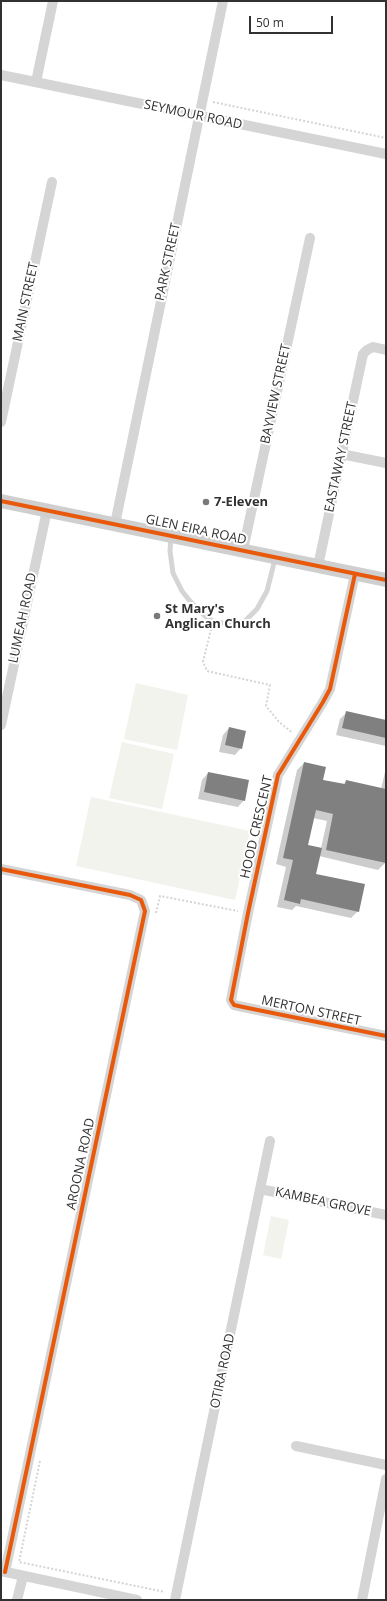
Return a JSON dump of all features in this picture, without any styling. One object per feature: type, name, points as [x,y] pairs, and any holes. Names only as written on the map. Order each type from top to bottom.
[{"type":"main road","name":"GLEN EIRA ROAD","points":[[1,501],[386,580]]},
{"type":"street","points":[[36,82],[53,1]]},
{"type":"street","name":"PARK STREET","points":[[114,524],[223,1]]},
{"type":"street","name":"SEYMOUR ROAD","points":[[1,75],[386,154]]},
{"type":"street","name":"MAIN STREET","points":[[1,422],[52,182]]},
{"type":"street","name":"BAYVIEW STREET","points":[[243,550],[310,238]]},
{"type":"street","name":"EASTAWAY STREET","points":[[318,566],[362,357],[367,350],[373,348],[386,350]]},
{"type":"street","points":[[341,454],[386,463]]},
{"type":"street","name":"LUMEAH ROAD","points":[[1,726],[47,510]]},
{"type":"street","name":"HOOD CRESCENT","points":[[232,1003],[230,1000],[231,993],[278,775],[330,688],[355,574]]},
{"type":"street","name":"AROONA ROAD","points":[[1,868],[130,895],[141,900],[144,911],[3,1572]]},
{"type":"street","name":"MERTON STREET","points":[[232,1003],[243,1007],[386,1036]]},
{"type":"street","name":"OTIRA ROAD","points":[[175,1600],[270,1141]]},
{"type":"street","name":"KAMBEA GROVE","points":[[260,1189],[386,1215]]},
{"type":"street","points":[[296,1446],[386,1465]]},
{"type":"street","points":[[362,1600],[386,1479]]},
{"type":"street","points":[[3,1572],[137,1600]]},
{"type":"street","points":[[18,1600],[22,1576]]},
{"type":"lane","points":[[171,536],[171,563],[177,582],[189,600],[206,617],[213,621],[230,624],[245,621],[251,616],[263,601],[267,591],[275,557]]},
{"type":"path","points":[[210,102],[386,138]]},
{"type":"path","points":[[213,621],[203,662],[207,671],[270,685],[266,706],[279,722],[300,739]]},
{"type":"path","points":[[155,919],[160,896],[248,913]]},
{"type":"path","points":[[40,1461],[19,1562],[164,1592]]},
{"type":"shaded area","points":[[136,683],[188,695],[177,750],[124,739]]},
{"type":"shaded area","points":[[122,742],[174,754],[162,809],[109,798]]},
{"type":"shaded area","points":[[91,797],[250,831],[235,900],[76,866]]},
{"type":"shaded area","points":[[271,1216],[289,1220],[281,1259],[263,1255]]},
{"type":"building","points":[[346,711],[386,720],[386,738],[342,728]]},
{"type":"building","points":[[229,727],[246,731],[242,749],[225,745]]},
{"type":"building","points":[[304,762],[326,767],[323,780],[345,784],[346,780],[386,789],[386,863],[326,850],[333,814],[316,810],[308,845],[322,848],[316,874],[365,884],[359,912],[301,899],[300,904],[284,900],[293,860],[283,858]]},
{"type":"building","points":[[208,772],[249,780],[245,801],[204,792]]},
{"type":"cycle path","points":[[1,501],[386,580]]},
{"type":"cycle path","points":[[355,574],[330,689],[278,775],[231,1000],[234,1005],[386,1036]]},
{"type":"cycle path","points":[[1,869],[130,895],[141,900],[145,911],[5,1572]]},
{"type":"place","name":"7-Eleven","points":[[206,502]]},
{"type":"place","name":"St Mary's Anglican Church","points":[[157,616]]}]
